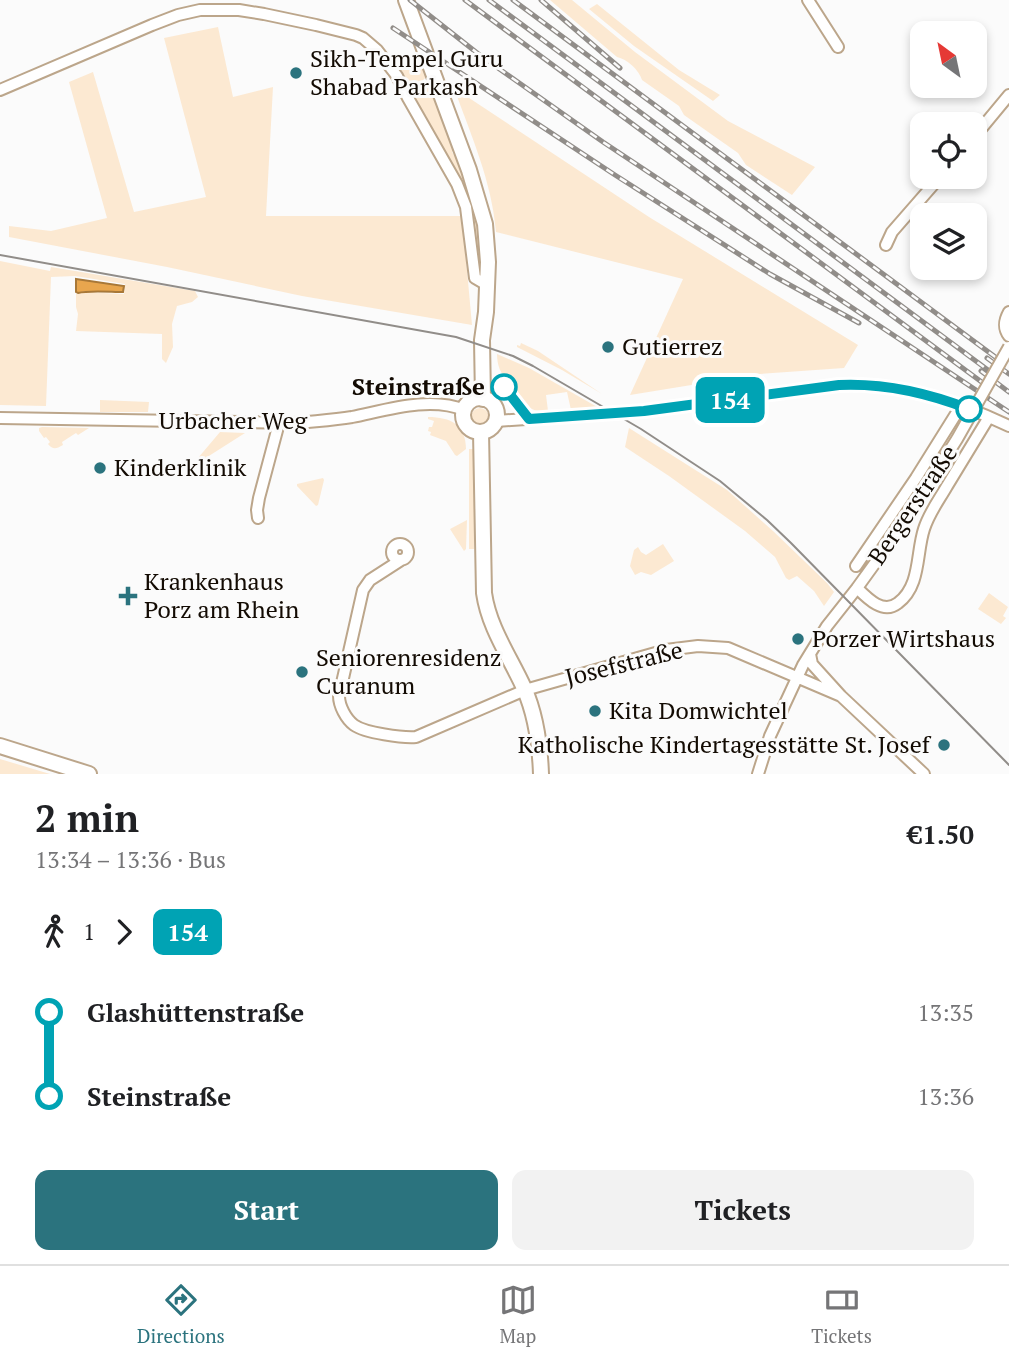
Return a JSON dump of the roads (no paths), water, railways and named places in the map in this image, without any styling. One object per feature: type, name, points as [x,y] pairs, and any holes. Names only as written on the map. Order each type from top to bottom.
[{"type":"main road","points":[[405,0],[477,194],[487,242],[486,312],[490,334],[488,402],[496,412],[496,421],[492,428],[476,431],[467,425],[464,410],[471,401],[488,402]]},
{"type":"main road","points":[[481,432],[486,606],[525,690],[540,748],[541,774]]},
{"type":"main road","points":[[0,746],[89,774]]},
{"type":"street","points":[[808,0],[838,47]]},
{"type":"street","points":[[0,90],[152,25],[200,10],[239,10],[264,14],[356,35],[377,50],[397,76],[457,184],[466,207],[475,278],[487,285]]},
{"type":"street","points":[[987,122],[1009,95]]},
{"type":"street","points":[[886,245],[892,232],[930,189]]},
{"type":"street","points":[[1009,312],[1005,327],[1009,336]]},
{"type":"street","name":"Bergerstraße","points":[[758,774],[770,736],[810,654],[827,626],[904,523],[957,439],[1009,347]]},
{"type":"street","points":[[496,421],[644,411],[856,384],[916,393],[961,406],[1009,426]]},
{"type":"street","name":"Urbacher Weg","points":[[0,418],[298,423],[421,405],[446,405],[464,410]]},
{"type":"street","name":"Bergerstraße","points":[[856,566],[961,406]]},
{"type":"street","name":"Bergerstraße","points":[[857,589],[881,607],[891,607],[900,602],[916,574],[923,534],[933,510],[989,417]]},
{"type":"street","points":[[258,518],[259,498],[279,423]]},
{"type":"street","name":"Josefstraße","points":[[401,560],[370,580],[363,590],[339,695],[341,708],[358,728],[397,737],[416,737],[525,690],[666,650],[698,646],[728,648],[841,696]]},
{"type":"street","name":"Josefstraße","points":[[810,654],[812,664],[841,696],[924,774]]},
{"type":"tram line","points":[[0,255],[456,337],[513,356],[533,366],[641,429],[720,481],[767,520],[1009,765]]},
{"type":"railway","points":[[410,0],[481,56],[603,142],[1009,412]]},
{"type":"railway","points":[[465,0],[987,386]]},
{"type":"railway","points":[[489,0],[992,373]]},
{"type":"railway","points":[[513,0],[998,359]]},
{"type":"railway","points":[[541,0],[620,68]]},
{"type":"railway","points":[[393,28],[770,274],[859,323]]},
{"type":"railway","points":[[987,358],[1009,374]]},
{"type":"railway","points":[[981,371],[1009,392]]},
{"type":"place","name":"Sikh-Tempel Guru Shabad Parkash","points":[[296,73]]},
{"type":"place","name":"Gutierrez","points":[[608,347]]},
{"type":"place","name":"Steinstraße","points":[[504,387]]},
{"type":"place","name":"Kinderklinik","points":[[100,468]]},
{"type":"place","name":"Krankenhaus Porz am Rhein","points":[[128,596]]},
{"type":"place","name":"Porzer Wirtshaus","points":[[798,639]]},
{"type":"place","name":"Seniorenresidenz Curanum","points":[[302,672]]},
{"type":"place","name":"Kita Domwichtel","points":[[595,711]]},
{"type":"place","name":"Katholische Kindertagesstätte St. Josef","points":[[944,745]]}]
